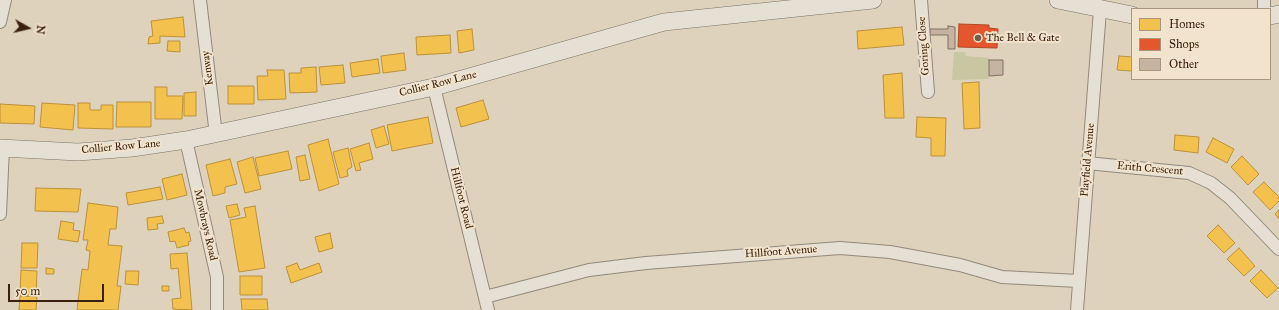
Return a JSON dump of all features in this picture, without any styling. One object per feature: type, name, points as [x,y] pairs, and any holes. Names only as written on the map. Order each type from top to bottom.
[{"type":"main road","name":"Collier Row Lane","points":[[1,148],[78,152],[132,148],[216,135],[434,87],[664,22],[873,0]]},
{"type":"main road","points":[[1058,0],[1095,6],[1131,15]]},
{"type":"street","points":[[0,22],[5,0]]},
{"type":"street","name":"Kenway","points":[[200,0],[216,135]]},
{"type":"street","name":"Goring Close","points":[[921,0],[928,92]]},
{"type":"street","name":"Playfield Avenue","points":[[1077,310],[1087,163],[1095,6]]},
{"type":"street","name":"Hillfoot Road","points":[[434,87],[488,310]]},
{"type":"street","name":"Mowbrays Road","points":[[186,140],[217,277],[217,310]]},
{"type":"street","points":[[0,214],[1,148]]},
{"type":"street","name":"Erith Crescent","points":[[1087,163],[1189,172],[1211,182],[1230,198],[1279,249]]},
{"type":"street","name":"Hillfoot Avenue","points":[[485,296],[589,270],[646,263],[840,248],[890,252],[960,264],[1002,277],[1078,281]]},
{"type":"shaded area","points":[[954,52],[965,52],[966,56],[989,58],[989,79],[952,80]]},
{"type":"building: Homes","points":[[183,17],[185,37],[160,36],[160,43],[148,44],[149,37],[153,36],[151,21]]},
{"type":"building: Homes","points":[[902,27],[904,45],[858,49],[857,31]]},
{"type":"building: Homes","points":[[472,29],[474,50],[459,53],[457,31]]},
{"type":"building: Homes","points":[[450,35],[451,53],[417,55],[416,37]]},
{"type":"building: Homes","points":[[168,41],[180,41],[180,52],[167,51]]},
{"type":"building: Homes","points":[[404,53],[406,70],[383,73],[381,56]]},
{"type":"building: Homes","points":[[1119,56],[1131,57],[1131,71],[1117,70]]},
{"type":"building: Homes","points":[[378,59],[380,73],[352,77],[350,63]]},
{"type":"building: Homes","points":[[343,65],[345,83],[321,85],[319,67]]},
{"type":"building: Homes","points":[[316,67],[317,92],[290,93],[289,73],[301,73],[301,68]]},
{"type":"building: Homes","points":[[267,70],[284,70],[286,99],[258,100],[257,76],[268,76]]},
{"type":"building: Homes","points":[[902,73],[904,118],[885,118],[883,75]]},
{"type":"building: Homes","points":[[979,82],[980,128],[964,129],[962,83]]},
{"type":"building: Homes","points":[[228,86],[254,86],[254,104],[228,104]]},
{"type":"building: Homes","points":[[155,87],[167,87],[167,96],[183,96],[182,119],[155,119]]},
{"type":"building: Homes","points":[[196,92],[196,116],[184,116],[184,93]]},
{"type":"building: Homes","points":[[483,100],[489,119],[461,127],[456,108]]},
{"type":"building: Homes","points":[[117,102],[151,102],[151,127],[116,127]]},
{"type":"building: Homes","points":[[42,103],[75,105],[73,130],[40,127]]},
{"type":"building: Homes","points":[[78,103],[90,103],[90,110],[101,110],[101,105],[113,105],[113,129],[78,128]]},
{"type":"building: Homes","points":[[0,104],[35,106],[34,124],[0,123]]},
{"type":"building: Homes","points":[[428,117],[433,143],[392,151],[387,125]]},
{"type":"building: Homes","points":[[917,117],[946,118],[945,156],[931,156],[931,138],[916,137]]},
{"type":"building: Homes","points":[[384,126],[389,144],[376,148],[371,130]]},
{"type":"building: Homes","points":[[1175,135],[1199,137],[1198,153],[1174,150]]},
{"type":"building: Homes","points":[[1213,138],[1234,149],[1227,163],[1206,152]]},
{"type":"building: Homes","points":[[328,139],[339,184],[319,191],[308,145]]},
{"type":"building: Homes","points":[[369,143],[373,159],[359,163],[361,170],[356,171],[350,149]]},
{"type":"building: Homes","points":[[348,148],[352,167],[347,170],[348,176],[340,178],[333,152]]},
{"type":"building: Homes","points":[[288,151],[292,169],[259,176],[255,158]]},
{"type":"building: Homes","points":[[305,155],[310,179],[300,181],[296,157]]},
{"type":"building: Homes","points":[[1242,156],[1259,174],[1248,185],[1231,167]]},
{"type":"building: Homes","points":[[253,157],[261,189],[245,193],[237,162]]},
{"type":"building: Homes","points":[[230,159],[237,184],[225,187],[225,193],[213,196],[206,165]]},
{"type":"building: Homes","points":[[182,174],[187,195],[167,200],[162,179]]},
{"type":"building: Homes","points":[[1264,182],[1279,197],[1279,201],[1270,210],[1253,192]]},
{"type":"building: Homes","points":[[160,187],[163,199],[128,205],[126,193]]},
{"type":"building: Homes","points":[[36,188],[81,189],[78,212],[35,211]]},
{"type":"building: Homes","points":[[88,203],[118,207],[116,229],[110,229],[108,245],[122,246],[117,286],[121,286],[118,310],[77,310],[82,269],[88,270],[90,251],[86,250],[88,240],[83,240]]},
{"type":"building: Homes","points":[[237,204],[240,215],[229,218],[226,206]]},
{"type":"building: Homes","points":[[255,206],[265,268],[239,272],[230,220],[246,217],[244,208]]},
{"type":"building: Homes","points":[[1279,210],[1279,219],[1275,214]]},
{"type":"building: Homes","points":[[162,216],[164,223],[157,224],[158,229],[148,230],[147,218]]},
{"type":"building: Homes","points":[[61,221],[74,223],[73,230],[80,231],[78,242],[58,239]]},
{"type":"building: Homes","points":[[1218,225],[1235,243],[1224,253],[1207,236]]},
{"type":"building: Homes","points":[[184,228],[186,233],[189,232],[191,241],[188,242],[189,245],[177,248],[175,241],[170,242],[168,232]]},
{"type":"building: Homes","points":[[330,233],[333,248],[319,252],[315,237]]},
{"type":"building: Homes","points":[[22,243],[38,243],[37,268],[21,268]]},
{"type":"building: Homes","points":[[1239,248],[1255,266],[1244,276],[1227,259]]},
{"type":"building: Homes","points":[[187,253],[192,310],[173,309],[172,299],[181,298],[178,268],[171,269],[170,254]]},
{"type":"building: Homes","points":[[297,263],[300,270],[319,263],[322,272],[291,283],[286,267]]},
{"type":"building: Homes","points":[[46,268],[54,269],[54,274],[46,274]]},
{"type":"building: Homes","points":[[21,270],[37,271],[36,295],[20,295]]},
{"type":"building: Homes","points":[[1261,270],[1278,288],[1267,298],[1250,281]]},
{"type":"building: Homes","points":[[126,271],[139,271],[138,285],[125,284]]},
{"type":"building: Homes","points":[[240,276],[262,276],[262,295],[240,295]]},
{"type":"building: Homes","points":[[162,286],[169,286],[169,291],[162,291]]},
{"type":"building: Homes","points":[[20,296],[37,297],[36,310],[19,310]]},
{"type":"building: Homes","points":[[241,299],[267,299],[268,310],[242,310]]},
{"type":"building: Shops","name":"The Bell & Gate","points":[[959,24],[989,25],[989,28],[998,29],[997,48],[958,47]]},
{"type":"building: Other","points":[[948,26],[955,27],[955,49],[948,49],[948,35],[930,35],[930,29],[948,29]]},
{"type":"building: Other","points":[[989,60],[1003,60],[1003,75],[989,76]]},
{"type":"place","name":"The Bell & Gate","points":[[978,38]]}]
